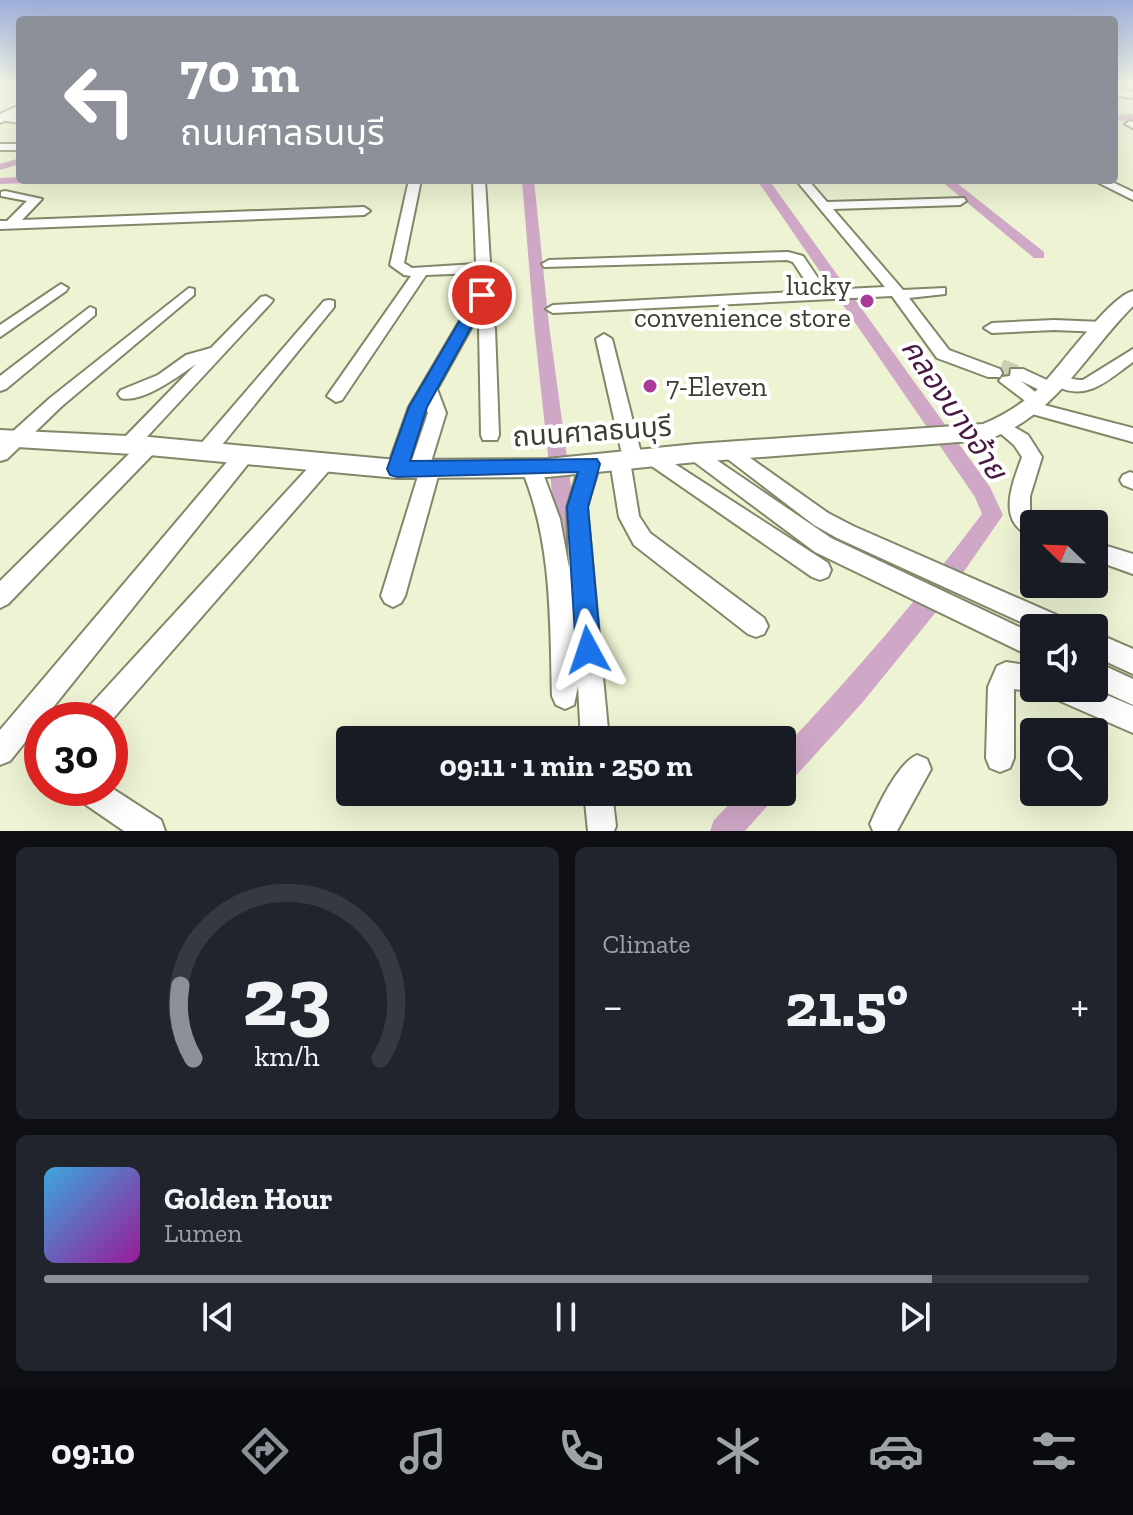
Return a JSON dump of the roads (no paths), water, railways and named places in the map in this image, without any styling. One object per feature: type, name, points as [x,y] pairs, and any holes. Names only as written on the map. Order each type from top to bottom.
[{"type":"street","points":[[414,184],[397,265],[401,270],[484,268]]},
{"type":"street","points":[[393,596],[415,469],[437,413],[429,391],[482,295],[484,268],[479,184]]},
{"type":"street","points":[[806,184],[897,293],[943,354],[1005,373],[1133,435]]},
{"type":"street","points":[[1108,184],[1133,196]]},
{"type":"street","points":[[5,194],[36,199],[6,225]]},
{"type":"street","points":[[825,206],[960,201]]},
{"type":"street","points":[[6,225],[364,211]]},
{"type":"street","points":[[549,264],[788,256],[798,259],[823,296]]},
{"type":"street","points":[[336,396],[422,271]]},
{"type":"street","points":[[0,332],[61,288]]},
{"type":"street","points":[[553,309],[940,291]]},
{"type":"street","points":[[5,443],[189,292]]},
{"type":"street","name":"ถนนศาลธนบุรี","points":[[5,443],[139,445],[415,469],[560,467],[696,453],[985,432],[1002,427],[1044,394],[1102,327],[1131,299]]},
{"type":"street","points":[[0,597],[266,300]]},
{"type":"street","points":[[205,452],[329,304]]},
{"type":"street","points":[[475,311],[487,328],[490,435]]},
{"type":"street","points":[[0,385],[90,312]]},
{"type":"street","points":[[992,328],[1054,325],[1102,327]]},
{"type":"street","points":[[604,339],[635,460],[629,517],[642,539],[756,626]]},
{"type":"street","points":[[127,394],[164,379],[192,359],[217,352]]},
{"type":"street","points":[[1044,394],[1081,388],[1133,354]]},
{"type":"street","points":[[1076,358],[1099,379]]},
{"type":"street","points":[[1002,427],[1021,440],[1032,457],[1018,510],[1020,514]]},
{"type":"street","points":[[732,452],[814,526],[833,551],[1027,614]]},
{"type":"street","points":[[696,453],[814,526]]},
{"type":"street","points":[[0,751],[245,454]]},
{"type":"street","points":[[635,460],[1020,639]]},
{"type":"street","points":[[110,702],[326,461]]},
{"type":"street","points":[[560,467],[545,492],[562,624],[565,696]]},
{"type":"street","points":[[560,467],[577,507],[594,726]]},
{"type":"street","points":[[1108,556],[1133,564]]},
{"type":"street","points":[[1108,650],[1133,662]]},
{"type":"street","points":[[1000,758],[1001,687],[1006,675],[1020,677]]},
{"type":"street","points":[[1108,680],[1133,692]]},
{"type":"street","points":[[1092,702],[1133,720]]},
{"type":"street","points":[[890,829],[917,769]]},
{"type":"street","points":[[113,806],[150,831]]},
{"type":"street","points":[[599,806],[601,826]]},
{"type":"waterway","points":[[0,167],[16,162]]},
{"type":"waterway","points":[[0,181],[16,180]]},
{"type":"waterway","points":[[528,184],[541,325],[571,567]]},
{"type":"waterway","name":"คลองบางอ้าย","points":[[766,184],[983,493],[993,515],[928,604],[853,694],[796,755]]},
{"type":"waterway","points":[[951,184],[1039,255]]},
{"type":"waterway","name":"คลองบางอ้าย","points":[[725,831],[748,806]]},
{"type":"tunnel","points":[[1001,367],[1017,373]]},
{"type":"place","name":"lucky convenience store","points":[[867,301]]},
{"type":"place","name":"7-Eleven","points":[[650,386]]}]
